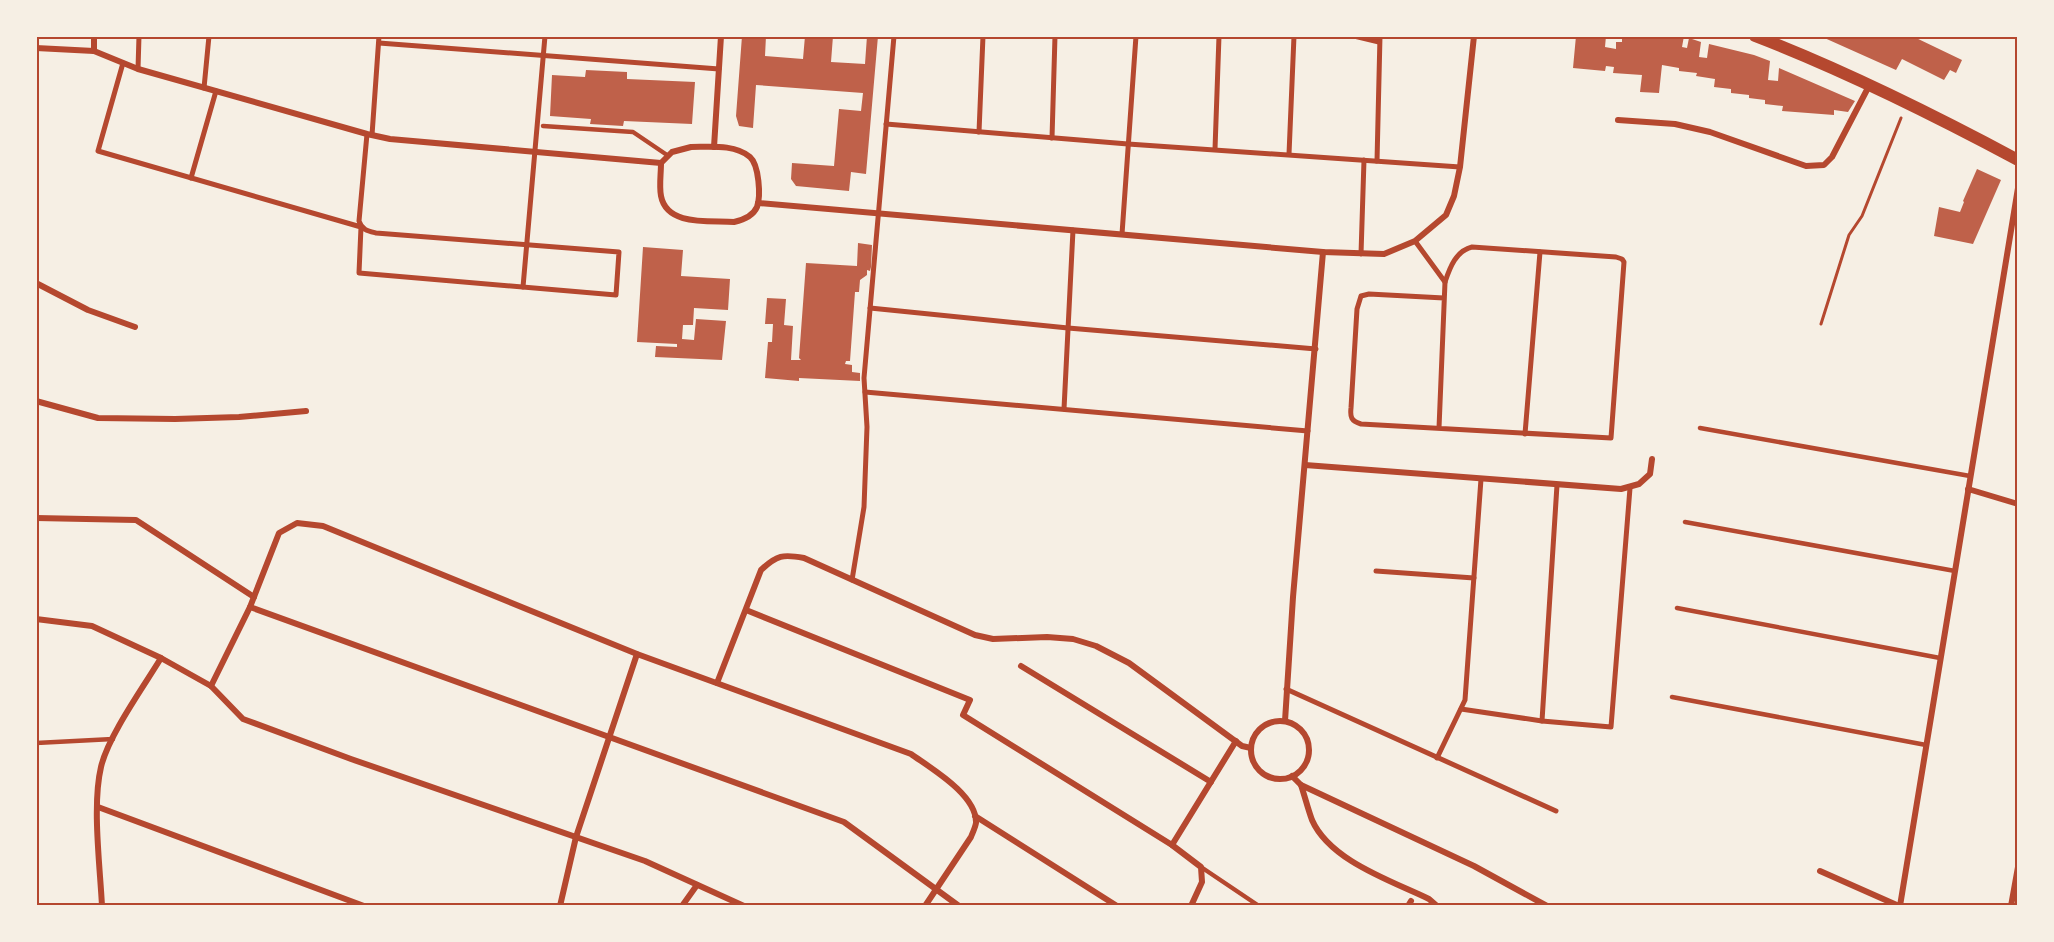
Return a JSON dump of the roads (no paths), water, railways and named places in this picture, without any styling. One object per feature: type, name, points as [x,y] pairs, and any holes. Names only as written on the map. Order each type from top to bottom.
[{"type":"main road","points":[[1755,36],[1870,83],[2018,160]]},
{"type":"street","points":[[94,36],[94,51]]},
{"type":"street","points":[[138,69],[139,36]]},
{"type":"street","points":[[204,88],[209,36]]},
{"type":"street","points":[[123,63],[98,152],[361,227],[376,233],[619,252],[616,296],[359,273],[361,227],[360,221],[379,36]]},
{"type":"street","points":[[523,287],[545,36]]},
{"type":"street","points":[[714,147],[721,36]]},
{"type":"street","points":[[852,580],[864,507],[867,427],[864,378],[894,36]]},
{"type":"street","points":[[978,132],[982,36]]},
{"type":"street","points":[[1052,138],[1055,36]]},
{"type":"street","points":[[1122,234],[1136,36]]},
{"type":"street","points":[[1215,149],[1219,36]]},
{"type":"street","points":[[1289,154],[1294,36]]},
{"type":"street","points":[[1354,36],[1379,39],[1377,161]]},
{"type":"street","points":[[758,203],[1323,252],[1384,254],[1415,241],[1446,215],[1454,196],[1460,167],[1474,36]]},
{"type":"street","points":[[379,43],[719,69]]},
{"type":"street","points":[[36,48],[94,51],[138,69],[390,139],[661,163]]},
{"type":"street","points":[[1618,120],[1675,124],[1710,132],[1806,166],[1824,165],[1832,157],[1870,83]]},
{"type":"street","points":[[191,178],[216,91]]},
{"type":"street","points":[[886,124],[1128,144],[1460,167]]},
{"type":"street","points":[[714,147],[739,150],[755,163],[758,171],[758,203],[747,218],[734,222],[683,219],[675,216],[670,212],[661,196],[661,163],[667,155],[680,149],[714,147]]},
{"type":"street","points":[[1361,254],[1364,160]]},
{"type":"street","points":[[1820,871],[1899,906],[2018,188]]},
{"type":"street","points":[[1064,409],[1072,230]]},
{"type":"street","points":[[1415,241],[1445,282]]},
{"type":"street","points":[[1439,428],[1445,282],[1450,268],[1464,249],[1472,247],[1616,257],[1624,262],[1611,438],[1361,424],[1354,422],[1350,418],[1358,309],[1361,296],[1369,294],[1444,298]]},
{"type":"street","points":[[1285,721],[1323,252]]},
{"type":"street","points":[[1525,434],[1540,252]]},
{"type":"street","points":[[36,283],[88,310],[135,327]]},
{"type":"street","points":[[870,308],[1316,350]]},
{"type":"street","points":[[865,392],[1308,431]]},
{"type":"street","points":[[36,401],[98,418],[185,419],[306,411]]},
{"type":"street","points":[[1305,465],[1606,489],[1629,488],[1639,484],[1650,474],[1652,459]]},
{"type":"street","points":[[1437,758],[1465,700],[1481,479]]},
{"type":"street","points":[[1542,721],[1557,485]]},
{"type":"street","points":[[1461,709],[1542,721],[1611,727],[1629,488]]},
{"type":"street","points":[[1968,489],[2018,504]]},
{"type":"street","points":[[36,518],[136,520],[254,597]]},
{"type":"street","points":[[211,686],[250,607],[279,533],[297,523],[323,526],[637,654],[911,754],[948,780],[968,800],[976,825],[971,837],[925,906]]},
{"type":"street","points":[[717,683],[761,570],[774,558],[788,555],[804,558],[975,635],[993,639],[1073,639],[1096,646],[1129,663],[1242,746],[1251,748]]},
{"type":"street","points":[[1376,571],[1474,578]]},
{"type":"street","points":[[250,607],[844,822],[960,906]]},
{"type":"street","points":[[746,610],[970,700],[963,715],[1172,845],[1201,867],[1202,882],[1191,906]]},
{"type":"street","points":[[36,619],[92,626],[161,658],[211,686],[243,719],[645,861],[744,906]]},
{"type":"street","points":[[560,906],[576,837],[637,654]]},
{"type":"street","points":[[104,905],[98,807],[101,767],[113,739],[161,658]]},
{"type":"street","points":[[1021,666],[1211,782]]},
{"type":"street","points":[[1286,689],[1556,811]]},
{"type":"street","points":[[1285,721],[1303,731],[1310,750],[1308,760],[1300,771],[1292,776],[1274,778],[1257,768],[1252,758],[1251,748],[1254,738],[1264,726],[1285,721]]},
{"type":"street","points":[[1172,845],[1236,741]]},
{"type":"street","points":[[1292,776],[1301,785],[1474,866],[1547,906]]},
{"type":"street","points":[[1301,785],[1313,822],[1332,847],[1367,870],[1429,899],[1437,906]]},
{"type":"street","points":[[98,807],[364,906]]},
{"type":"street","points":[[975,816],[1118,906]]},
{"type":"street","points":[[2011,906],[2018,867]]},
{"type":"street","points":[[682,906],[697,885]]},
{"type":"lane","points":[[543,126],[633,132],[667,155]]},
{"type":"lane","points":[[1700,428],[1970,476]]},
{"type":"lane","points":[[1685,522],[1955,571]]},
{"type":"lane","points":[[1677,608],[1940,658]]},
{"type":"lane","points":[[1672,697],[1926,745]]},
{"type":"lane","points":[[36,743],[113,739]]},
{"type":"lane","points":[[1201,867],[1259,906]]}]
